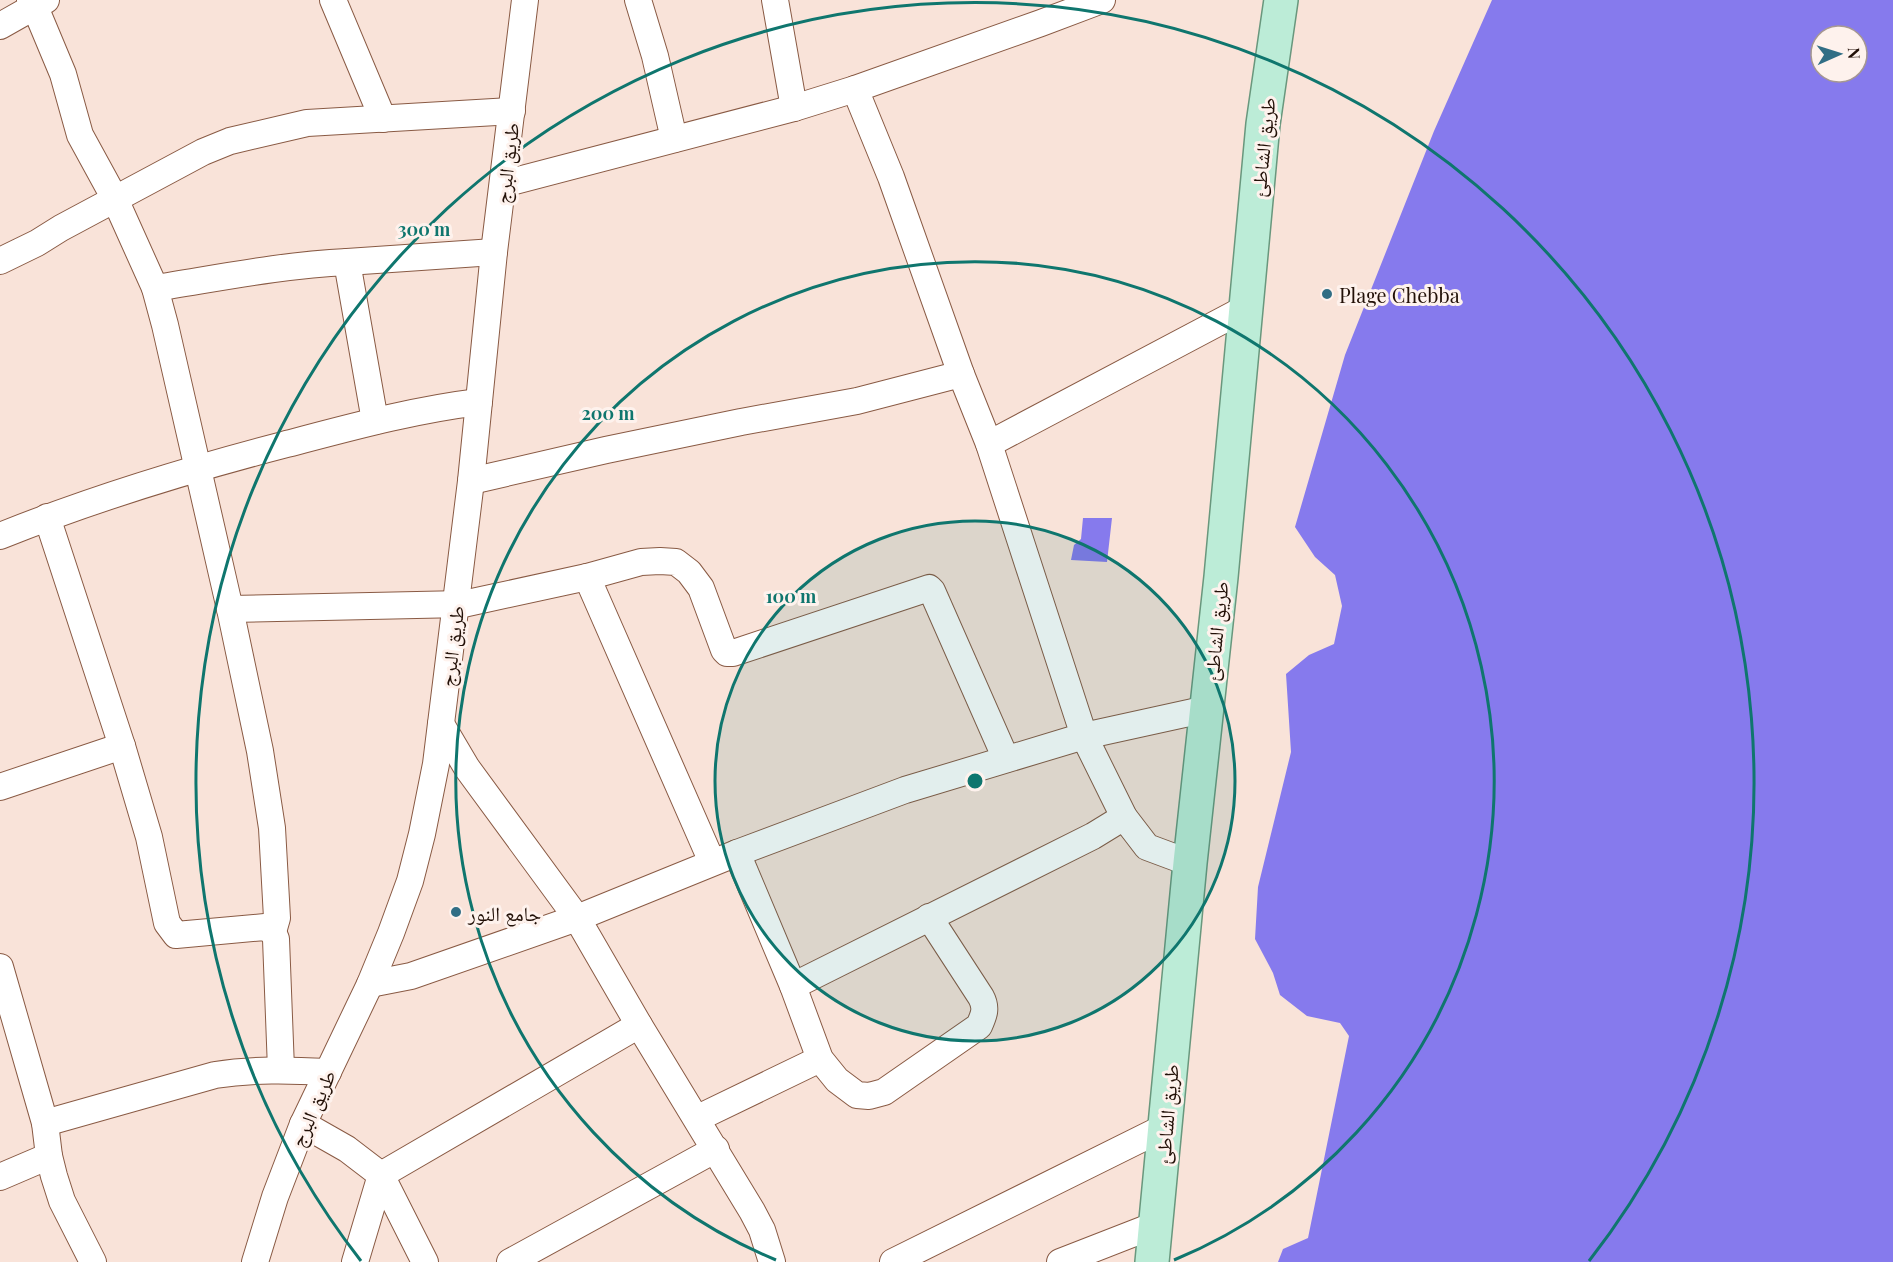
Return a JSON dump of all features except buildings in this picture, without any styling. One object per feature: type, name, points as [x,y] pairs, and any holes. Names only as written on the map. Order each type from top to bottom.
[{"type":"main road","name":"طريق الشاطئ","points":[[1152,1262],[1263,124],[1281,0]]},
{"type":"street","points":[[333,0],[384,119]]},
{"type":"street","name":"طريق البرج","points":[[255,1262],[278,1188],[303,1124],[370,984],[391,933],[412,872],[428,809],[441,724],[471,481],[494,252],[525,0]]},
{"type":"street","points":[[638,0],[655,57],[674,139]]},
{"type":"street","points":[[775,0],[794,108]]},
{"type":"street","points":[[504,184],[794,108],[855,89],[1102,0]]},
{"type":"street","points":[[0,26],[37,2],[63,75],[80,135],[115,199],[155,288],[170,344],[260,751],[272,828],[277,918],[273,932]]},
{"type":"street","points":[[855,89],[989,444],[1084,736],[1125,817],[1147,847],[1190,863]]},
{"type":"street","points":[[0,261],[202,152],[230,141],[307,123],[512,111]]},
{"type":"street","points":[[155,288],[318,264],[494,252]]},
{"type":"street","points":[[347,262],[375,421]]},
{"type":"street","points":[[989,444],[1246,308]]},
{"type":"street","points":[[471,481],[606,450],[857,400],[961,374]]},
{"type":"street","points":[[0,536],[47,517],[198,468],[375,421],[479,402]]},
{"type":"street","points":[[47,517],[122,746],[149,837],[167,924],[176,935],[265,927],[273,932],[276,939],[281,1069]]},
{"type":"street","points":[[230,609],[456,604],[480,601],[587,577],[641,562],[676,562],[689,572],[701,588],[727,653],[929,588],[1006,759]]},
{"type":"street","points":[[587,577],[712,862]]},
{"type":"street","points":[[370,984],[411,976],[577,918],[712,862],[905,790],[1084,736],[1207,709]]},
{"type":"street","points":[[441,724],[467,768],[577,918],[639,1025],[698,1118],[762,1230],[772,1262]]},
{"type":"street","points":[[0,787],[122,746]]},
{"type":"street","points":[[793,986],[1093,836],[1125,817]]},
{"type":"street","points":[[737,853],[793,986],[820,1059],[837,1080],[857,1095],[869,1096],[884,1092],[979,1026],[986,1006],[929,917]]},
{"type":"street","points":[[0,967],[45,1123],[49,1156],[62,1201],[93,1262]]},
{"type":"street","points":[[355,1262],[381,1175],[639,1025]]},
{"type":"street","points":[[698,1118],[820,1059]]},
{"type":"street","points":[[45,1123],[206,1077],[238,1071],[281,1069],[328,1072]]},
{"type":"street","points":[[303,1124],[347,1149],[381,1175],[425,1262]]},
{"type":"street","points":[[892,1262],[1165,1127]]},
{"type":"street","points":[[510,1262],[716,1149]]},
{"type":"street","points":[[0,1177],[49,1156]]},
{"type":"street","points":[[1060,1262],[1155,1225]]},
{"type":"shaded area","points":[[1492,0],[1893,0],[1893,1262],[1278,1262],[1283,1249],[1308,1238],[1349,1036],[1340,1023],[1307,1016],[1280,995],[1273,973],[1255,939],[1258,887],[1291,752],[1286,674],[1309,655],[1334,644],[1342,606],[1335,575],[1315,557],[1295,527],[1345,355],[1434,131]]},
{"type":"shaded area","points":[[1083,518],[1112,518],[1107,562],[1071,560],[1074,545],[1081,539]]},
{"type":"place","name":"Plage Chebba","points":[[1327,294]]},
{"type":"place","name":"جامع النور","points":[[456,912]]}]
